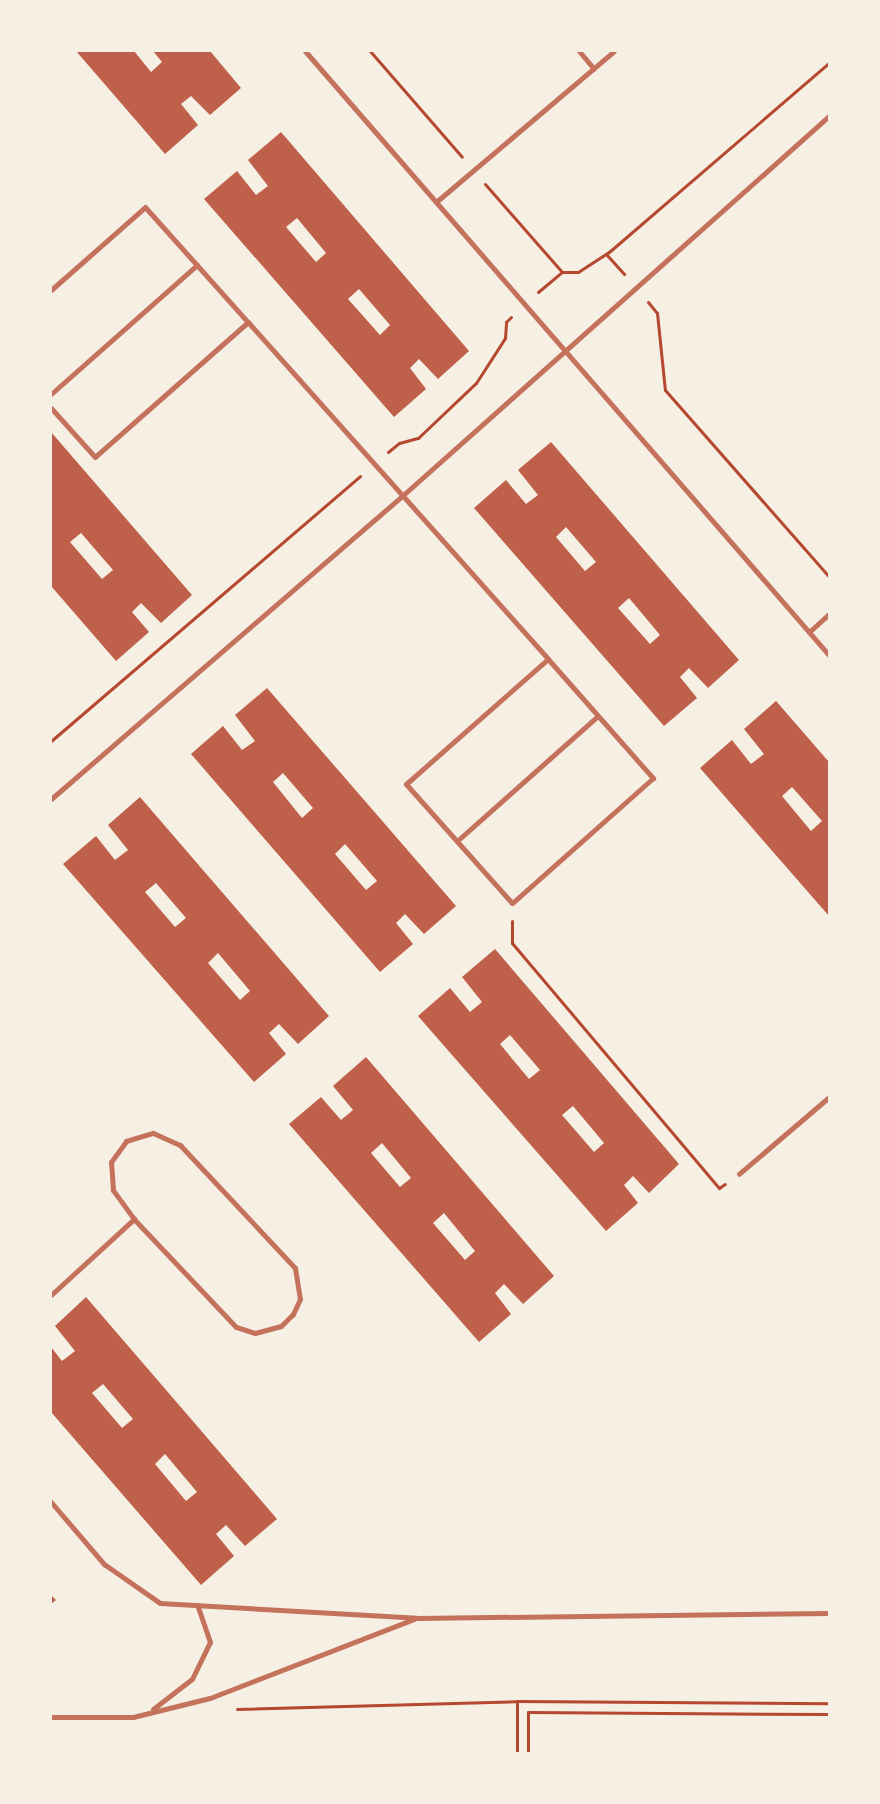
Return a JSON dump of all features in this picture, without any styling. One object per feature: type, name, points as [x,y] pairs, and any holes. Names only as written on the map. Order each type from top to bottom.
[{"type":"street","points":[[305,51],[829,655]]},
{"type":"street","points":[[579,51],[594,69]]},
{"type":"street","points":[[436,202],[614,51]]},
{"type":"street","points":[[51,799],[402,496],[829,116]]},
{"type":"street","points":[[51,290],[145,207],[548,659],[653,778],[512,903],[406,784],[548,659]]},
{"type":"street","points":[[51,394],[197,265]]},
{"type":"street","points":[[51,408],[95,457],[248,322]]},
{"type":"street","points":[[809,632],[829,614]]},
{"type":"street","points":[[457,841],[598,716]]},
{"type":"street","points":[[739,1174],[829,1097]]},
{"type":"street","points":[[161,1134],[180,1145],[295,1268],[300,1290],[293,1314],[281,1326],[266,1332],[255,1333],[236,1327],[134,1219],[113,1190],[111,1162],[126,1141],[138,1135],[161,1134]]},
{"type":"street","points":[[51,1295],[134,1219]]},
{"type":"street","points":[[51,1502],[104,1564],[160,1603],[417,1618],[829,1613]]},
{"type":"street","points":[[151,1711],[192,1679],[210,1642],[197,1605]]},
{"type":"street","points":[[51,1717],[133,1717],[151,1711],[210,1698],[417,1618]]},
{"type":"path","points":[[370,51],[463,158]]},
{"type":"path","points":[[544,287],[562,272],[578,272],[606,254],[829,63]]},
{"type":"path","points":[[483,180],[562,272]]},
{"type":"path","points":[[606,254],[616,266]]},
{"type":"path","points":[[657,313],[665,390],[829,577]]},
{"type":"path","points":[[390,450],[399,443],[418,438],[476,383],[505,338],[506,322]]},
{"type":"path","points":[[51,741],[364,472]]},
{"type":"path","points":[[512,903],[512,943],[719,1188],[739,1174]]},
{"type":"path","points":[[230,1709],[517,1702],[829,1703]]},
{"type":"path","points":[[517,1702],[517,1753]]},
{"type":"path","points":[[528,1753],[528,1712],[829,1714]]},
{"type":"building","points":[[76,51],[134,51],[151,72],[162,62],[153,51],[210,51],[241,88],[210,115],[191,96],[181,104],[198,125],[165,154]]},
{"type":"building","points":[[281,132],[469,351],[438,379],[419,359],[410,368],[426,389],[394,417],[204,199],[237,171],[256,195],[268,186],[248,160]],"holes":[[[297,218],[326,253],[316,262],[286,227]],[[359,289],[390,325],[380,335],[348,299]]]},
{"type":"building","points":[[51,432],[192,595],[161,623],[141,603],[132,612],[149,632],[116,661],[51,586]],"holes":[[[81,533],[113,570],[102,579],[70,542]]]},
{"type":"building","points":[[551,442],[739,660],[708,688],[689,668],[680,677],[697,698],[664,726],[474,508],[506,480],[526,504],[538,495],[518,470]],"holes":[[[566,527],[596,562],[585,571],[556,537]],[[629,598],[660,635],[650,644],[618,608]]]},
{"type":"building","points":[[267,688],[456,906],[424,934],[405,914],[396,923],[413,944],[380,972],[191,754],[223,726],[242,750],[255,741],[235,715]],"holes":[[[283,773],[313,808],[302,818],[273,782]],[[345,844],[377,881],[366,890],[335,854]]]},
{"type":"building","points":[[776,701],[829,762],[829,916],[700,768],[732,740],[751,764],[764,754],[744,729]],"holes":[[[792,787],[822,821],[811,831],[782,796]]]},
{"type":"building","points":[[140,797],[329,1016],[298,1044],[279,1024],[269,1033],[286,1054],[254,1082],[63,864],[96,836],[115,860],[128,850],[108,825]],"holes":[[[156,883],[186,918],[175,927],[145,892]],[[218,953],[250,991],[240,1000],[208,963]]]},
{"type":"building","points":[[495,949],[679,1164],[649,1193],[633,1176],[624,1185],[638,1203],[606,1231],[418,1016],[450,988],[470,1012],[482,1002],[462,977]],"holes":[[[510,1035],[540,1070],[529,1079],[500,1044]],[[573,1106],[604,1143],[594,1152],[562,1115]]]},
{"type":"building","points":[[366,1057],[554,1276],[523,1304],[504,1284],[495,1293],[511,1314],[479,1342],[289,1124],[321,1097],[341,1120],[353,1110],[333,1086]],"holes":[[[382,1143],[411,1178],[400,1187],[371,1153]],[[444,1213],[475,1251],[465,1260],[433,1223]]]},
{"type":"building","points":[[86,1297],[277,1519],[245,1546],[226,1525],[216,1534],[234,1556],[201,1585],[51,1412],[51,1347],[62,1361],[75,1351],[55,1326]],"holes":[[[103,1384],[133,1419],[122,1428],[92,1393]],[[165,1454],[197,1492],[186,1501],[155,1464]]]},
{"type":"building","points":[[51,1595],[56,1600],[51,1604]]}]
